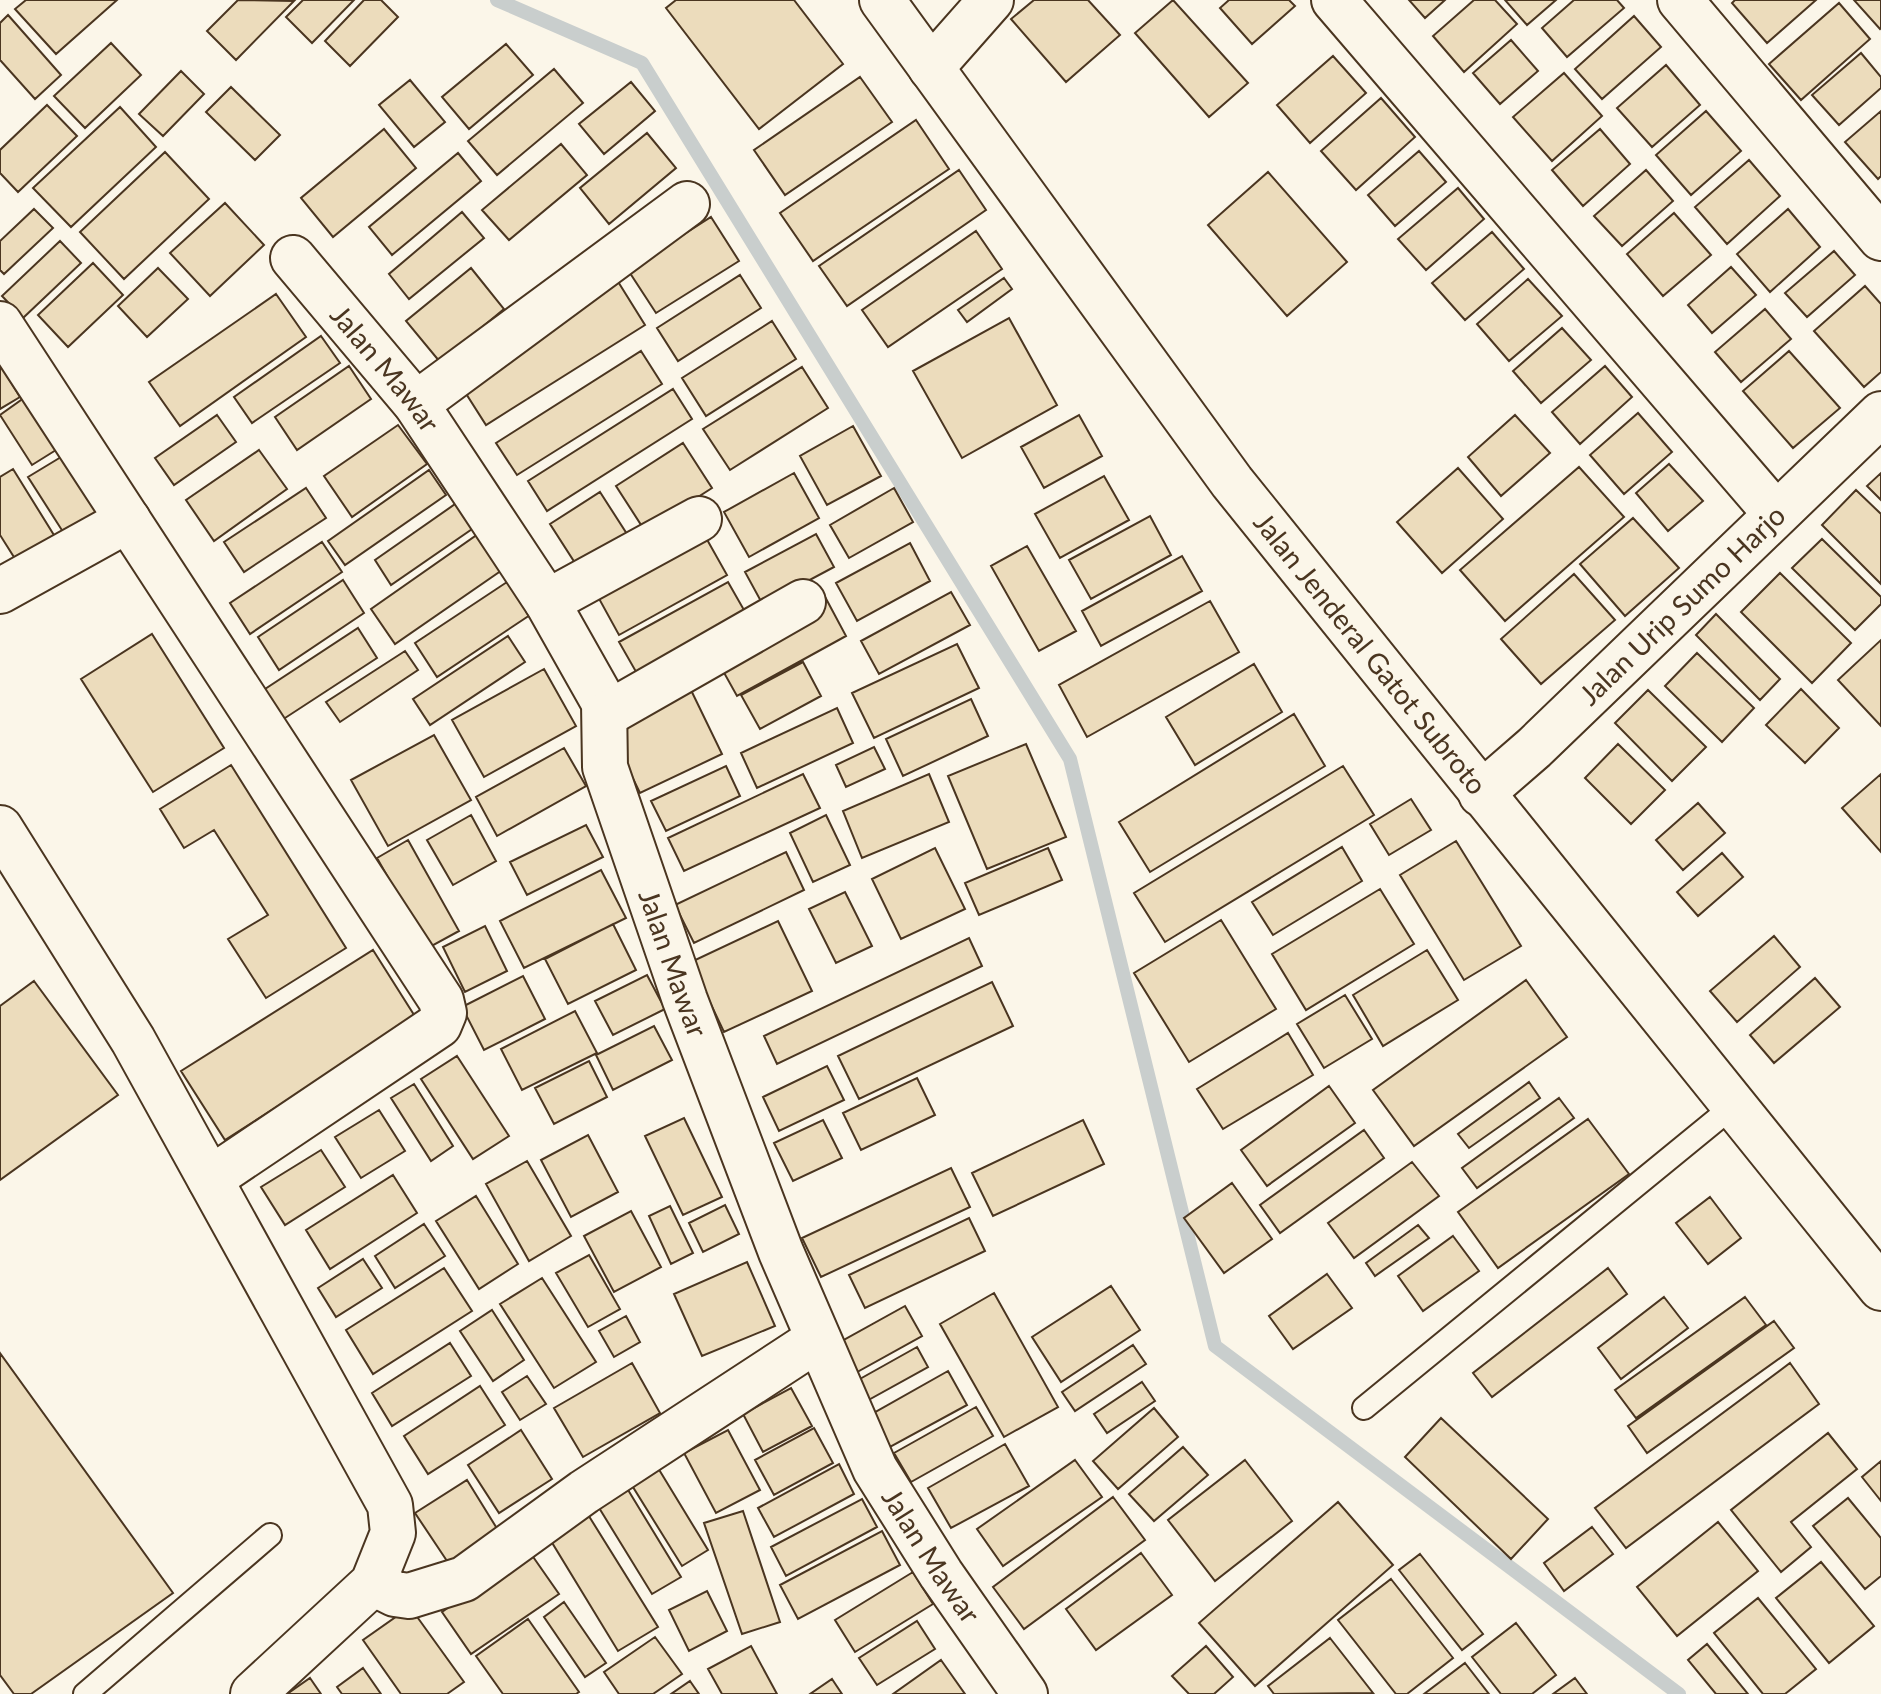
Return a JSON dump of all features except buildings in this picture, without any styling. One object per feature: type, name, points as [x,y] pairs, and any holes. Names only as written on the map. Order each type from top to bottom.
[{"type":"main road","name":"Jalan Jenderal Gatot Subroto","points":[[882,0],[1232,482],[1732,1107],[1881,1288]]},
{"type":"main road","points":[[931,68],[991,0]]},
{"type":"main road","points":[[1334,0],[1776,514]]},
{"type":"main road","points":[[1680,0],[1881,238]]},
{"type":"main road","points":[[416,404],[687,204]]},
{"type":"main road","name":"Jalan Mawar","points":[[293,258],[416,404],[547,602],[604,703],[605,767],[665,942],[781,1252],[875,1469],[941,1574],[1025,1694]]},
{"type":"main road","points":[[0,324],[441,1000],[444,1013],[439,1025],[210,1179]]},
{"type":"main road","name":"Jalan Urip Sumo Harjo","points":[[1481,794],[1534,748],[1881,414]]},
{"type":"main road","points":[[547,602],[699,519]]},
{"type":"main road","points":[[0,591],[128,520]]},
{"type":"main road","points":[[605,715],[803,602]]},
{"type":"main road","points":[[0,828],[133,1040],[390,1505],[393,1533],[373,1583],[253,1694]]},
{"type":"main road","points":[[373,1583],[395,1594],[409,1596],[464,1579],[584,1492],[818,1339]]},
{"type":"lane","points":[[1364,1408],[1732,1107]]},
{"type":"lane","points":[[85,1694],[270,1535]]},
{"type":"waterway","points":[[497,0],[642,63],[1070,759],[1215,1346],[1679,1694]]}]
